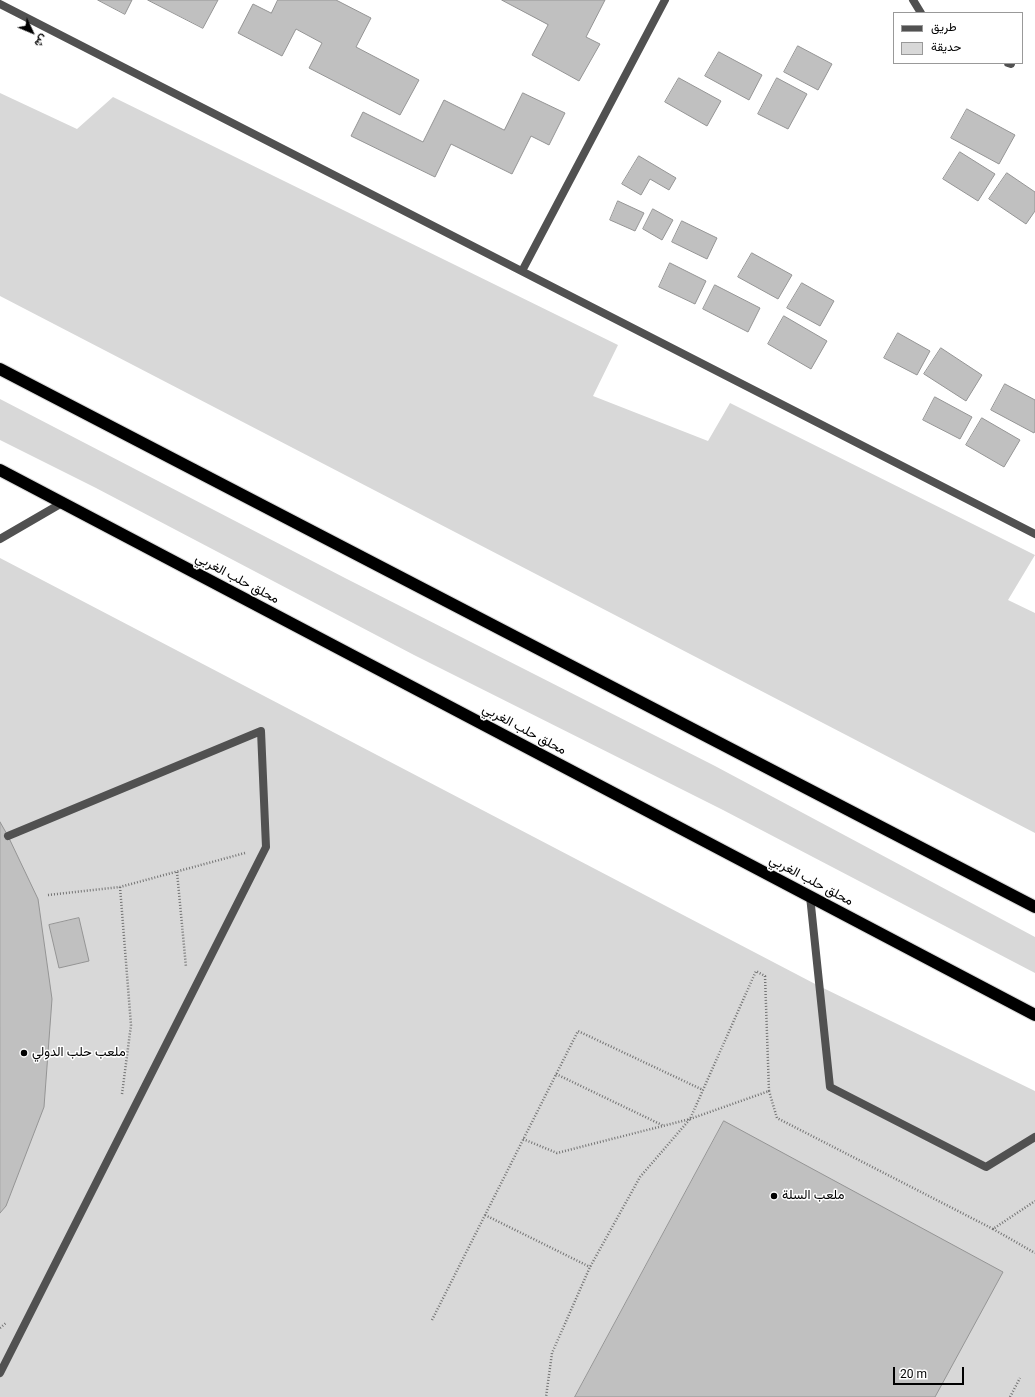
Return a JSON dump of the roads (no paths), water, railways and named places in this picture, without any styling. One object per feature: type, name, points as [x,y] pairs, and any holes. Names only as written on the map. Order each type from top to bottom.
[{"type":"highway","points":[[0,369],[1035,907]]},
{"type":"highway","name":"محلق حلب الغربي","points":[[0,470],[1035,1015]]},
{"type":"street","points":[[522,271],[665,0]]},
{"type":"street","points":[[913,0],[920,12]]},
{"type":"street","points":[[0,4],[1034,532]]},
{"type":"street","points":[[0,539],[62,503]]},
{"type":"street","points":[[0,1373],[266,847],[261,731],[8,836]]},
{"type":"street","points":[[810,896],[830,1087],[986,1167],[1035,1137]]},
{"type":"place","name":"ملعب حلب الدولي","points":[[24,1053]]},
{"type":"place","name":"ملعب السلة","points":[[774,1196]]}]
